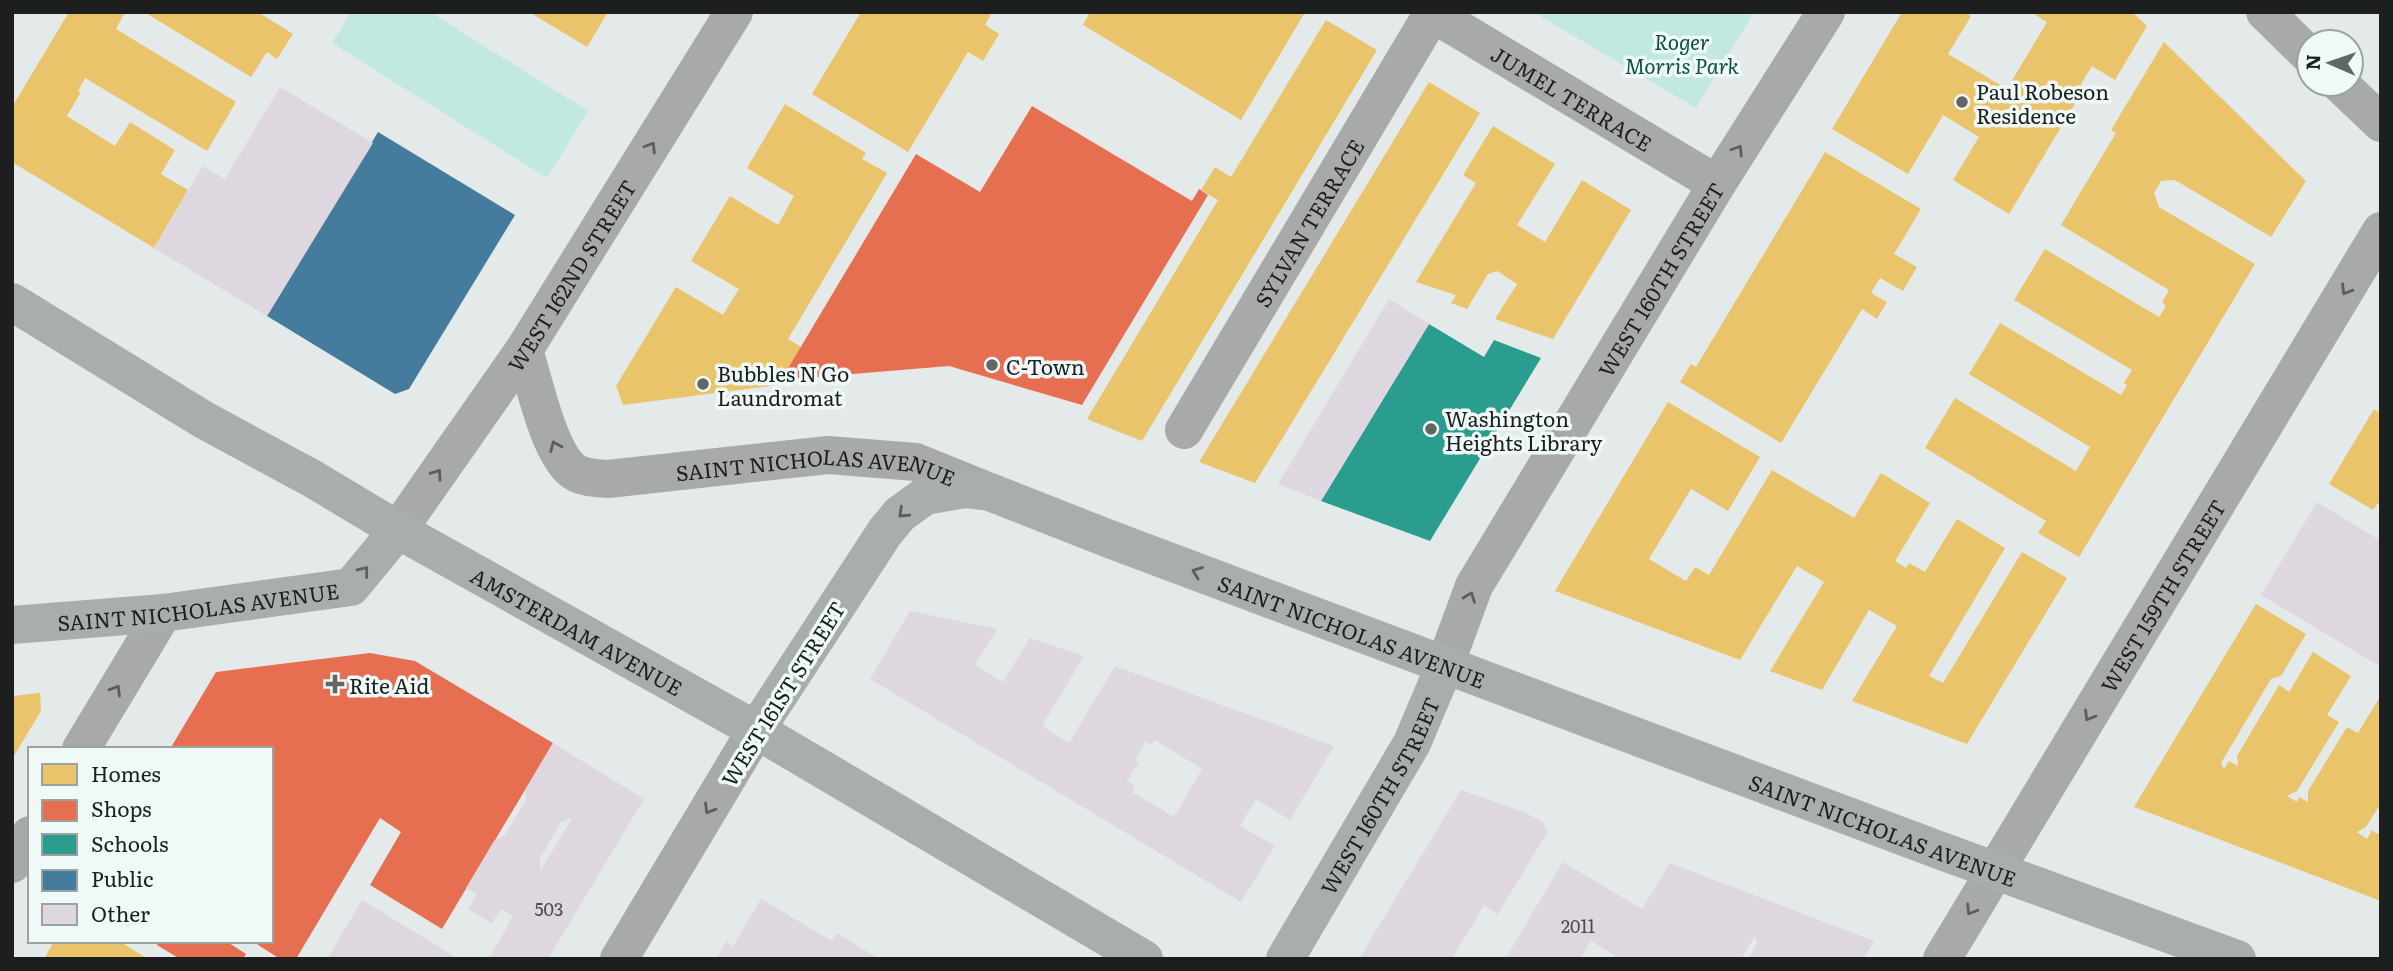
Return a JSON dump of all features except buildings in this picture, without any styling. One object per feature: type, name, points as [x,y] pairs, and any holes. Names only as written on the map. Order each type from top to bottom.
[{"type":"main road","name":"AMSTERDAM AVENUE","points":[[12,302],[204,420],[756,730],[1144,959]]},
{"type":"main road","name":"WEST 161ST STREET","points":[[756,730],[885,532],[900,514],[915,502],[935,494],[965,489],[990,492]]},
{"type":"main road","name":"SAINT NICHOLAS AVENUE","points":[[990,492],[1444,665],[2237,959]]},
{"type":"main road","name":"SAINT NICHOLAS AVENUE","points":[[12,625],[163,613],[351,587],[398,530]]},
{"type":"main road","name":"WEST 160TH STREET","points":[[1285,959],[1412,743],[1444,665]]},
{"type":"street","name":"WEST 162ND STREET","points":[[398,530],[524,350],[734,12]]},
{"type":"street","name":"WEST 160TH STREET","points":[[1444,665],[1474,586],[1717,184],[1825,12]]},
{"type":"street","points":[[2264,12],[2295,42]]},
{"type":"street","name":"JUMEL TERRACE","points":[[1431,13],[1717,184]]},
{"type":"street","name":"SYLVAN TERRACE","points":[[1184,430],[1431,13]]},
{"type":"street","points":[[2355,98],[2381,123]]},
{"type":"street","name":"WEST 159TH STREET","points":[[1942,959],[2381,232]]},
{"type":"street","name":"SAINT NICHOLAS AVENUE","points":[[524,350],[560,457],[574,472],[591,478],[608,479],[828,455],[916,463],[990,492]]},
{"type":"street","points":[[82,747],[163,613]]},
{"type":"street","name":"WEST 161ST STREET","points":[[619,959],[756,730]]},
{"type":"street","points":[[12,864],[28,838]]},
{"type":"green space","points":[[351,12],[430,12],[588,111],[547,178],[332,43]]},
{"type":"green space","name":"Roger Morris Park","points":[[1533,12],[1754,12],[1696,108]]},
{"type":"place","name":"Paul Robeson Residence","points":[[1962,102]]},
{"type":"place","name":"C-Town","points":[[992,365]]},
{"type":"place","name":"Bubbles N Go Laundromat","points":[[703,384]]},
{"type":"place","name":"Washington Heights Library","points":[[1431,429]]},
{"type":"place","name":"Rite Aid","points":[[335,684]]}]
